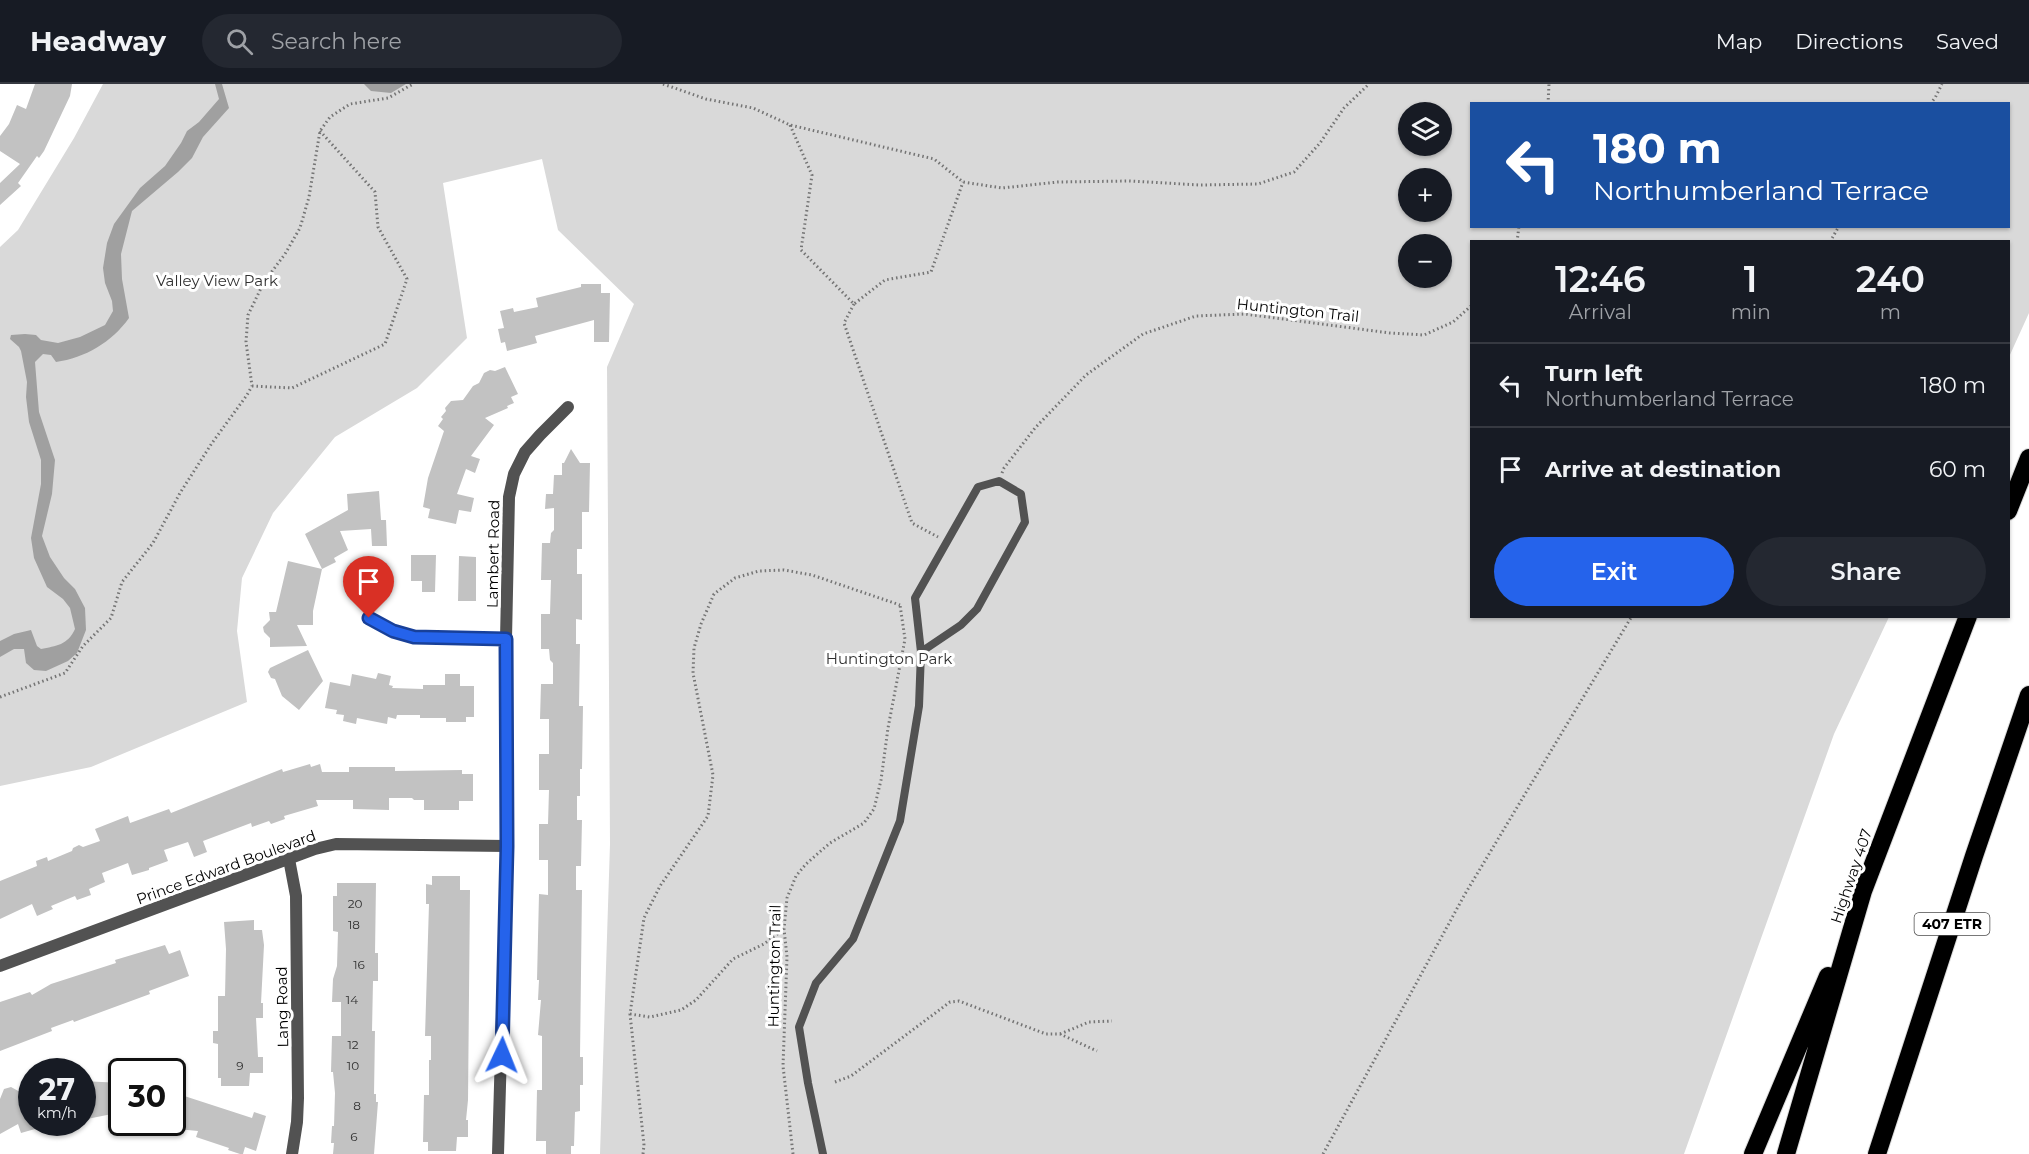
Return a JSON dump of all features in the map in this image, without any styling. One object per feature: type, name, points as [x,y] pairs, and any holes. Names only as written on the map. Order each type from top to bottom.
[{"type":"highway","points":[[2010,507],[2029,458]]},
{"type":"highway","name":"Highway 407","points":[[1786,1154],[1863,891],[1967,618]]},
{"type":"highway","name":"407 ETR","points":[[1877,1154],[2029,694]]},
{"type":"highway","points":[[1753,1154],[1863,891]]},
{"type":"street","name":"Lambert Road","points":[[498,1154],[507,846],[506,639],[510,486],[532,443],[568,407]]},
{"type":"street","points":[[369,618],[393,631],[414,637],[506,639]]},
{"type":"street","name":"Prince Edward Boulevard","points":[[0,966],[315,849],[336,844],[507,846]]},
{"type":"street","name":"Lang Road","points":[[289,859],[296,896],[298,1098],[292,1154]]},
{"type":"lane","points":[[823,1154],[799,1027],[816,983],[853,939],[900,821],[920,706],[921,652],[915,598],[978,487],[999,482],[1022,494],[1025,522],[977,609],[961,625],[921,652]]},
{"type":"path","points":[[0,697],[65,673],[83,646],[111,618],[122,582],[153,543],[180,493],[252,386],[246,342],[248,315],[264,282],[285,254],[300,228],[309,197],[320,131],[330,117],[350,104],[388,98],[413,84]]},
{"type":"path","points":[[663,84],[706,99],[753,108],[790,125],[934,159],[963,182],[1002,188],[1058,182],[1258,184],[1294,172],[1320,143],[1344,108],[1369,84]]},
{"type":"path","points":[[1548,102],[1549,84]]},
{"type":"path","points":[[1932,102],[1942,84]]},
{"type":"path","points":[[790,125],[812,175],[801,250],[854,304]]},
{"type":"path","points":[[252,386],[292,388],[385,344],[407,279],[378,227],[375,192],[320,131]]},
{"type":"path","points":[[947,542],[912,523],[844,323],[854,304],[885,280],[931,272],[963,182]]},
{"type":"path","name":"Huntington Trail","points":[[999,482],[1004,468],[1035,428],[1086,375],[1143,334],[1196,316],[1245,314],[1390,333],[1424,335],[1452,322],[1470,307]]},
{"type":"path","name":"Huntington Trail","points":[[630,1014],[644,918],[660,886],[708,816],[713,775],[693,673],[693,656],[701,624],[714,594],[735,578],[759,571],[784,570],[812,574],[900,605],[905,639],[874,809],[864,822],[830,843],[807,864],[796,876],[787,898],[784,929],[788,957],[783,1066],[793,1154]]},
{"type":"path","points":[[1323,1154],[1465,894],[1631,618]]},
{"type":"path","points":[[643,1154],[644,1145],[630,1014],[650,1017],[681,1010],[696,1000],[733,959],[764,944],[784,929]]},
{"type":"path","points":[[835,1082],[851,1077],[950,1002],[959,1001],[1046,1034],[1060,1034],[1089,1022],[1112,1021]]},
{"type":"path","points":[[1060,1034],[1096,1051]]},
{"type":"green space","points":[[103,84],[2029,84],[2029,313],[2010,355],[2010,240],[1470,240],[1470,618],[1889,618],[1834,734],[1684,1154],[600,1154],[610,844],[607,367],[634,304],[558,230],[542,159],[443,183],[467,338],[417,388],[335,437],[273,513],[242,578],[237,631],[247,702],[91,767],[0,786],[0,247],[18,230],[74,138]]},
{"type":"shaded area","points":[[215,84],[222,84],[229,108],[203,137],[192,158],[132,211],[121,254],[122,279],[129,318],[106,341],[87,353],[56,362],[51,355],[43,354],[35,362],[39,412],[55,460],[52,494],[42,536],[50,557],[64,578],[75,589],[85,608],[86,630],[77,653],[68,661],[46,671],[34,670],[26,663],[24,649],[14,649],[0,657],[0,641],[14,634],[31,630],[37,646],[41,649],[65,642],[75,629],[70,608],[63,599],[47,587],[34,558],[31,538],[41,484],[41,460],[29,422],[27,382],[21,351],[10,339],[11,335],[36,335],[41,340],[58,343],[80,337],[105,325],[113,311],[103,268],[107,243],[114,224],[140,188],[165,166],[187,131],[199,122],[219,99]]},
{"type":"shaded area","points":[[364,84],[406,84],[391,93],[371,91]]},
{"type":"building","points":[[35,84],[72,84],[70,96],[44,151],[39,158],[37,156],[18,183],[21,186],[0,205],[0,183],[20,164],[0,151],[0,136],[9,124],[17,105],[26,109]]},
{"type":"building","points":[[581,284],[601,284],[601,293],[610,293],[609,342],[594,342],[594,320],[535,336],[537,343],[507,351],[505,342],[501,343],[498,329],[504,328],[500,311],[513,308],[514,312],[538,307],[536,298],[581,287]]},
{"type":"building","points":[[505,367],[518,394],[511,397],[514,403],[507,406],[508,408],[485,418],[494,425],[471,456],[480,459],[475,473],[466,469],[457,494],[474,498],[471,512],[459,510],[456,524],[428,518],[430,509],[423,507],[428,478],[444,431],[438,426],[443,419],[441,417],[446,411],[445,408],[451,401],[463,400],[473,386],[479,383],[484,373]]},
{"type":"building","points":[[571,449],[580,463],[590,463],[589,512],[582,512],[582,549],[577,549],[577,574],[582,574],[582,620],[576,619],[576,644],[580,644],[579,706],[583,706],[582,769],[580,769],[580,796],[577,796],[577,820],[582,820],[581,866],[576,866],[576,890],[582,890],[580,1057],[583,1057],[583,1085],[580,1085],[580,1111],[575,1112],[574,1146],[571,1146],[571,1154],[546,1154],[546,1141],[536,1141],[537,1090],[542,1090],[542,1036],[538,1035],[541,1000],[538,1000],[539,980],[537,980],[539,894],[548,895],[548,860],[539,860],[539,824],[548,824],[549,790],[539,790],[539,754],[549,754],[549,719],[540,719],[541,684],[553,684],[553,663],[550,660],[549,649],[541,649],[541,614],[550,614],[551,580],[541,580],[542,543],[550,543],[551,533],[554,530],[554,508],[545,509],[546,494],[553,494],[554,475],[562,475],[562,463]]},
{"type":"building","points":[[379,491],[381,520],[386,520],[387,546],[372,546],[371,529],[340,531],[348,550],[334,558],[336,562],[322,569],[305,534],[348,510],[347,494]]},
{"type":"building","points":[[411,555],[436,555],[435,592],[422,592],[422,581],[411,581]]},
{"type":"building","points":[[459,556],[476,557],[476,601],[458,601]]},
{"type":"building","points":[[288,561],[322,569],[313,611],[313,625],[297,625],[307,646],[270,647],[270,638],[264,632],[263,627],[270,620],[269,612],[276,612]]},
{"type":"building","points":[[308,650],[323,681],[299,710],[282,696],[275,679],[271,678],[268,672],[270,668]]},
{"type":"building","points":[[378,673],[391,676],[389,685],[393,686],[392,688],[423,689],[423,685],[445,685],[445,674],[460,674],[460,686],[474,686],[474,717],[466,717],[466,722],[446,722],[446,718],[397,715],[396,719],[388,717],[387,724],[357,718],[356,724],[343,721],[344,715],[336,714],[337,710],[325,708],[330,682],[350,686],[352,674],[376,679]]},
{"type":"building","points":[[310,764],[311,767],[320,764],[322,772],[349,772],[349,767],[395,767],[395,771],[462,770],[462,774],[473,774],[473,801],[459,801],[459,810],[424,810],[424,800],[389,798],[389,810],[353,809],[353,800],[316,800],[318,806],[284,816],[285,819],[271,824],[269,821],[252,827],[251,823],[203,841],[207,852],[194,857],[188,842],[164,850],[168,861],[149,868],[149,870],[132,875],[128,863],[102,873],[105,882],[89,889],[91,895],[77,900],[75,896],[51,906],[53,909],[37,916],[32,904],[0,919],[0,881],[37,866],[36,861],[47,857],[48,861],[72,851],[79,845],[83,847],[100,841],[95,829],[128,816],[130,823],[169,809],[171,813],[282,769],[283,772]]},
{"type":"building","points":[[432,876],[460,876],[460,890],[470,890],[466,1120],[468,1120],[468,1137],[457,1137],[456,1151],[428,1151],[428,1142],[423,1142],[424,1095],[429,1095],[429,1060],[431,1060],[431,1036],[425,1036],[429,904],[426,904],[426,884],[432,885]]},
{"type":"building","points":[[337,883],[376,883],[375,953],[378,953],[378,981],[373,981],[372,1031],[375,1031],[374,1094],[378,1102],[374,1154],[333,1154],[334,1143],[331,1143],[335,1093],[333,1072],[331,1072],[332,1036],[341,1036],[341,1002],[332,1002],[333,979],[337,966],[338,932],[333,931],[333,896],[337,896]]},
{"type":"building","points":[[254,920],[254,930],[262,930],[264,945],[261,1003],[263,1003],[263,1018],[256,1018],[258,1057],[263,1057],[263,1073],[250,1073],[249,1086],[221,1086],[221,1078],[218,1078],[218,1044],[213,1043],[213,1031],[218,1031],[218,996],[225,996],[224,922]]},
{"type":"building","points":[[165,945],[169,954],[180,950],[189,976],[149,991],[150,994],[51,1028],[52,1031],[0,1051],[0,1002],[30,992],[32,995],[51,984],[116,963],[115,960]]},
{"type":"building","points":[[96,1082],[108,1082],[108,1115],[96,1117]]},
{"type":"building","points":[[11,1087],[18,1091],[18,1124],[0,1134],[0,1099],[4,1089]]},
{"type":"building","points":[[186,1097],[252,1118],[254,1112],[266,1116],[256,1151],[245,1147],[243,1154],[196,1137],[198,1131],[186,1130]]},
{"type":"route","points":[[369,618],[400,634],[414,637],[506,639],[507,846],[502,1055]]},
{"type":"park label","name":"Valley View Park","points":[[217,280]]},
{"type":"park label","name":"Huntington Park","points":[[889,658]]}]
